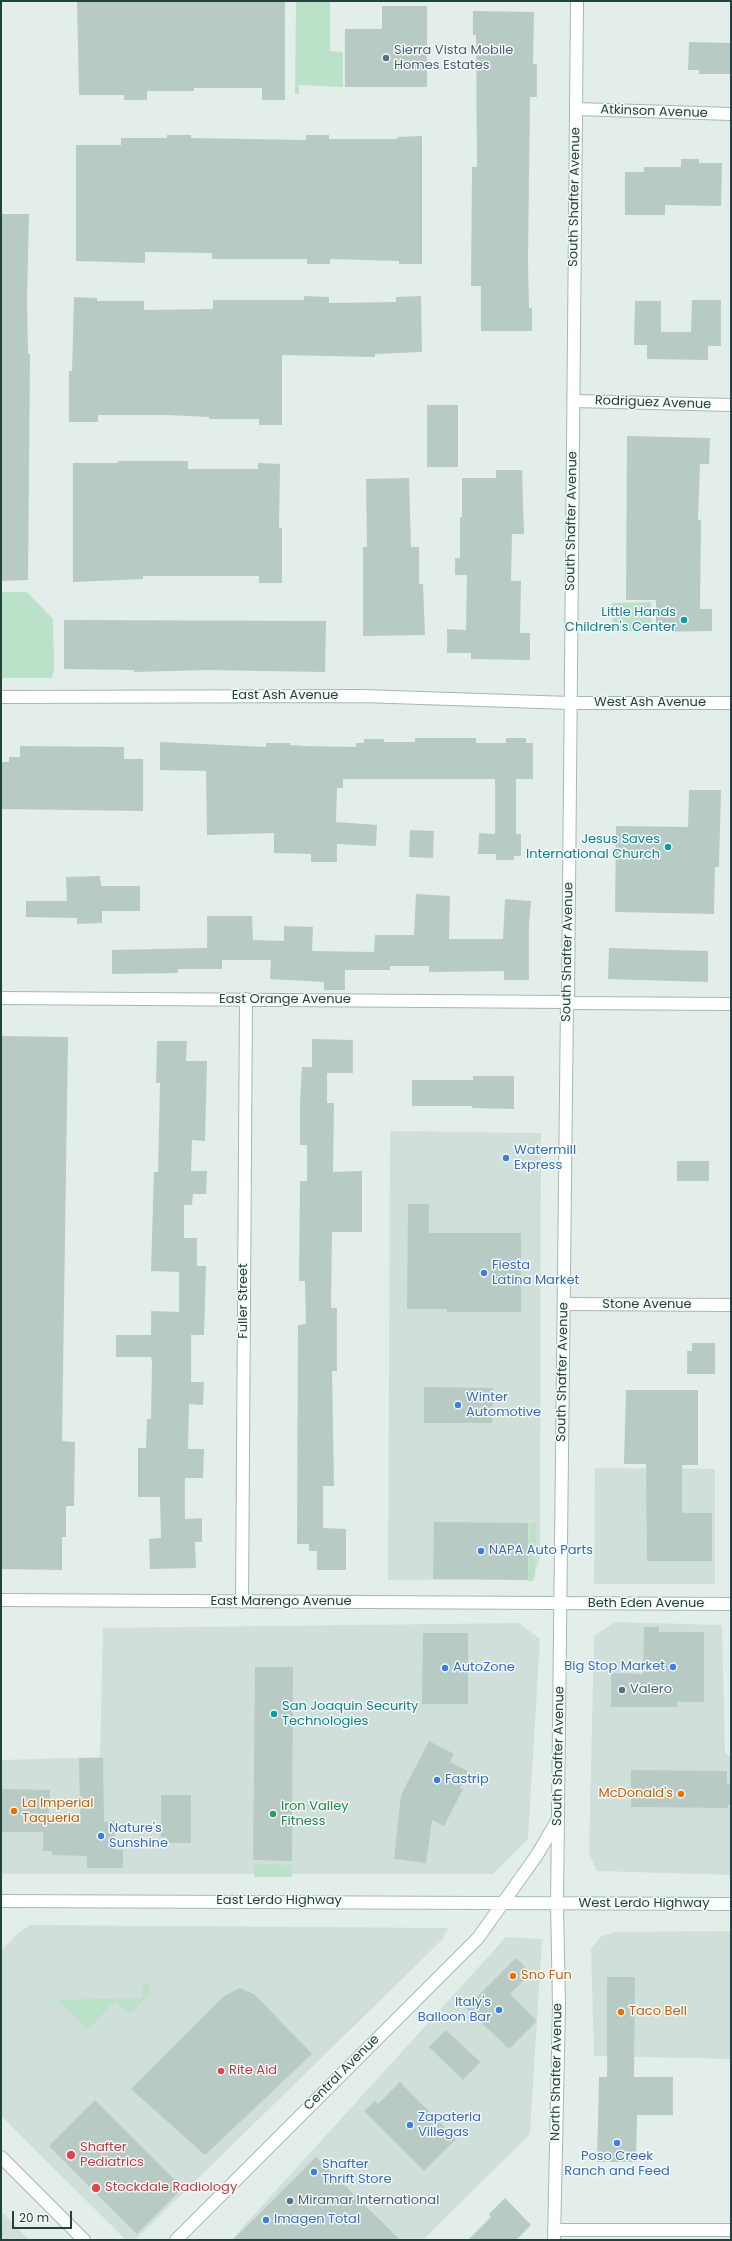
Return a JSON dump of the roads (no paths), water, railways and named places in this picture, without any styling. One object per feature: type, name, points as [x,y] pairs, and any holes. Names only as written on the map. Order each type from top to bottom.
[{"type":"street","name":"South Shafter Avenue","points":[[557,1904],[574,401],[577,1]]},
{"type":"street","name":"Atkinson Avenue","points":[[576,109],[731,114]]},
{"type":"street","name":"Rodriguez Avenue","points":[[574,401],[731,405]]},
{"type":"street","name":"East Ash Avenue","points":[[1,697],[362,696],[570,703]]},
{"type":"street","name":"West Ash Avenue","points":[[570,703],[731,703]]},
{"type":"street","name":"East Orange Avenue","points":[[1,998],[731,1004]]},
{"type":"street","name":"Fuller Street","points":[[242,1602],[246,1000]]},
{"type":"street","name":"Stone Avenue","points":[[564,1304],[731,1305]]},
{"type":"street","name":"East Marengo Avenue","points":[[1,1600],[561,1603]]},
{"type":"street","name":"Beth Eden Avenue","points":[[561,1603],[731,1604]]},
{"type":"street","name":"Central Avenue","points":[[176,2240],[478,1938],[537,1855],[558,1818]]},
{"type":"street","name":"East Lerdo Highway","points":[[1,1901],[504,1902],[557,1904]]},
{"type":"street","name":"West Lerdo Highway","points":[[557,1904],[731,1904]]},
{"type":"street","name":"North Shafter Avenue","points":[[554,2235],[559,2006],[557,1904]]},
{"type":"street","points":[[1,2157],[84,2240]]},
{"type":"street","points":[[554,2235],[731,2230]]},
{"type":"place","name":"Sierra Vista Mobile Homes Estates","points":[[386,58]]},
{"type":"place","name":"Little Hands Children's Center","points":[[684,620]]},
{"type":"place","name":"Jesus Saves International Church","points":[[668,847]]},
{"type":"place","name":"Watermill Express","points":[[506,1158]]},
{"type":"place","name":"Fiesta Latina Market","points":[[484,1273]]},
{"type":"place","name":"Winter Automotive","points":[[458,1405]]},
{"type":"place","name":"NAPA Auto Parts","points":[[481,1551]]},
{"type":"place","name":"Big Stop Market","points":[[673,1667]]},
{"type":"place","name":"AutoZone","points":[[445,1668]]},
{"type":"place","name":"Valero","points":[[622,1690]]},
{"type":"place","name":"San Joaquin Security Technologies","points":[[274,1714]]},
{"type":"place","name":"Fastrip","points":[[437,1780]]},
{"type":"place","name":"McDonald's","points":[[681,1794]]},
{"type":"place","name":"La Imperial Taqueria","points":[[14,1811]]},
{"type":"place","name":"Iron Valley Fitness","points":[[273,1814]]},
{"type":"place","name":"Nature's Sunshine","points":[[101,1836]]},
{"type":"place","name":"Sno Fun","points":[[513,1976]]},
{"type":"place","name":"Italy's Balloon Bar","points":[[499,2010]]},
{"type":"place","name":"Taco Bell","points":[[621,2012]]},
{"type":"place","name":"Rite Aid","points":[[221,2071]]},
{"type":"place","name":"Zapateria Villegas","points":[[410,2125]]},
{"type":"place","name":"Poso Creek Ranch and Feed","points":[[617,2143]]},
{"type":"place","name":"Shafter Pediatrics","points":[[71,2155]]},
{"type":"place","name":"Shafter Thrift Store","points":[[314,2172]]},
{"type":"place","name":"Stockdale Radiology","points":[[96,2188]]},
{"type":"place","name":"Miramar International","points":[[290,2201]]},
{"type":"place","name":"Imagen Total","points":[[266,2220]]}]
